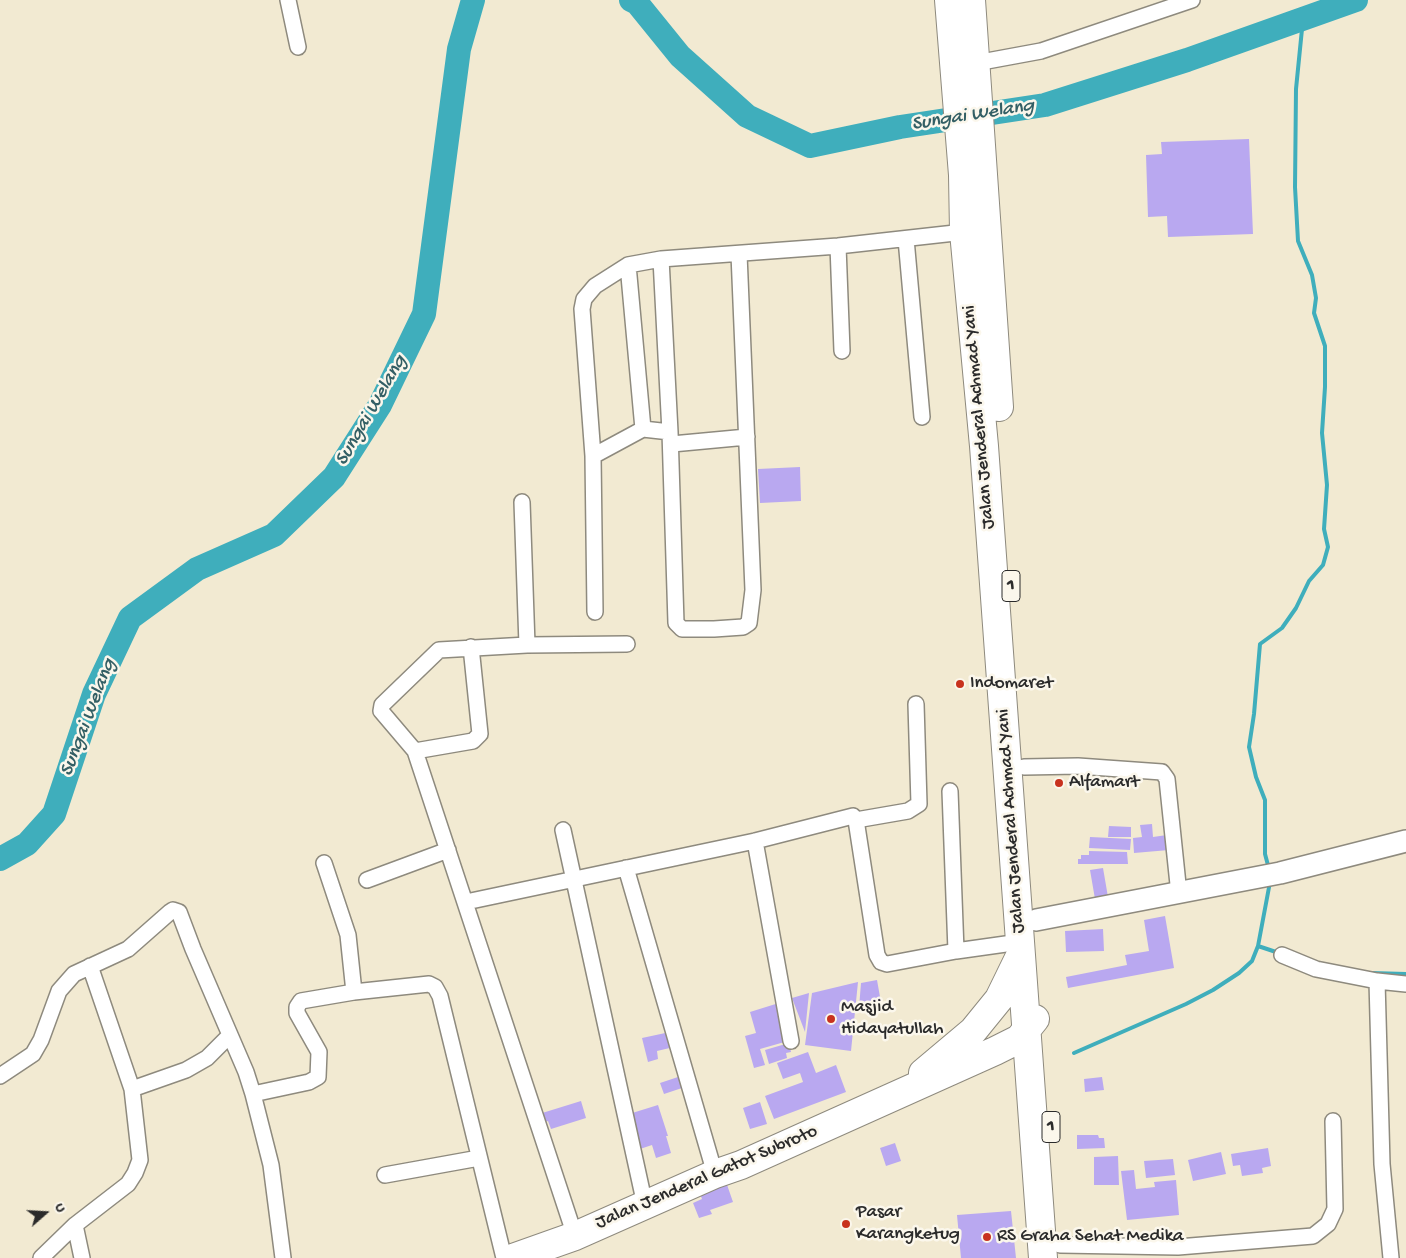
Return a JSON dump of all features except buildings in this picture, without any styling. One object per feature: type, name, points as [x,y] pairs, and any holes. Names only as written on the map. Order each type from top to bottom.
[{"type":"highway","name":"1","points":[[949,0],[968,64]]},
{"type":"highway","name":"1","points":[[971,0],[968,64],[972,175]]},
{"type":"highway","name":"Jalan Jenderal Achmad Yani","points":[[972,175],[964,232],[984,446],[1027,1031],[1055,1254]]},
{"type":"highway","name":"Jalan Jenderal Achmad Yani","points":[[972,175],[1024,767],[1042,996],[1055,1254]]},
{"type":"highway","name":"Jalan Jenderal Gatot Subroto","points":[[899,1094],[973,1031],[999,1000],[1020,948]]},
{"type":"highway","points":[[1027,1031],[1036,1018],[1042,996]]},
{"type":"highway","name":"Jalan Jenderal Gatot Subroto","points":[[514,1258],[575,1236],[715,1174],[741,1165],[995,1051],[1019,1039],[1027,1031]]},
{"type":"street","points":[[288,0],[298,47]]},
{"type":"street","points":[[968,64],[1041,51],[1192,0]]},
{"type":"street","points":[[596,612],[593,456],[582,309],[584,299],[595,286],[628,265],[661,259],[838,246],[964,232]]},
{"type":"street","points":[[906,239],[922,417]]},
{"type":"street","points":[[838,246],[842,350]]},
{"type":"street","points":[[661,259],[671,438],[676,623],[682,629],[730,629],[749,623],[753,590],[740,254]]},
{"type":"street","points":[[628,265],[643,429]]},
{"type":"street","points":[[593,456],[643,429],[671,438],[747,437]]},
{"type":"street","points":[[522,502],[527,645]]},
{"type":"street","points":[[575,1236],[415,751],[383,715],[382,705],[439,650],[527,645],[627,644]]},
{"type":"street","points":[[415,751],[473,741],[480,734],[471,647]]},
{"type":"street","points":[[856,820],[908,811],[919,804],[916,704]]},
{"type":"street","points":[[1024,767],[1078,766],[1162,772],[1167,779],[1179,894]]},
{"type":"street","points":[[950,791],[956,951]]},
{"type":"street","points":[[466,902],[755,841],[853,816],[856,820],[877,954],[881,962],[887,964],[956,951],[1020,948]]},
{"type":"street","points":[[562,830],[644,1205]]},
{"type":"street","points":[[755,841],[791,1041]]},
{"type":"street","points":[[1036,920],[1271,875],[1406,842]]},
{"type":"street","points":[[367,880],[448,850]]},
{"type":"street","points":[[324,863],[348,935],[354,992]]},
{"type":"street","points":[[626,868],[715,1174]]},
{"type":"street","points":[[0,1076],[33,1054],[42,1040],[59,991],[74,974],[128,949],[170,912],[179,912],[192,949],[253,1094],[271,1165],[283,1258]]},
{"type":"street","points":[[1282,955],[1316,970],[1406,984]]},
{"type":"street","points":[[41,1258],[76,1224],[128,1184],[140,1160],[140,1144],[132,1089],[90,966]]},
{"type":"street","points":[[1377,981],[1382,1164],[1391,1258]]},
{"type":"street","points":[[253,1094],[309,1082],[318,1077],[319,1052],[300,1020],[297,1007],[306,1000],[354,992],[429,984],[435,987],[440,996],[504,1258]]},
{"type":"street","points":[[132,1089],[186,1070],[207,1058],[230,1036]]},
{"type":"street","points":[[1055,1254],[1178,1247],[1313,1236],[1328,1224],[1335,1209],[1333,1121]]},
{"type":"street","points":[[385,1175],[480,1158]]},
{"type":"street","points":[[76,1224],[82,1258]]},
{"type":"waterway","name":"Sungai Welang","points":[[0,859],[27,844],[54,814],[94,694],[130,618],[197,569],[274,535],[334,477],[380,405],[424,314],[459,49],[473,0]]},
{"type":"waterway","name":"Sungai Welang","points":[[631,0],[637,3],[680,56],[747,116],[810,146],[900,127],[1045,105],[1187,60],[1356,0]]},
{"type":"waterway","points":[[1269,869],[1265,854],[1265,800],[1256,777],[1249,747],[1260,644],[1282,628],[1296,608],[1309,581],[1323,565],[1328,547],[1324,529],[1327,485],[1322,433],[1325,346],[1314,313],[1316,298],[1312,275],[1298,241],[1295,187],[1296,89],[1303,19]]},
{"type":"waterway","points":[[1074,1053],[1186,1004],[1213,990],[1239,973],[1252,961],[1258,946],[1270,882]]},
{"type":"waterway","points":[[1258,946],[1279,953]]},
{"type":"waterway","points":[[1371,973],[1406,974]]},
{"type":"place","name":"Indomaret","points":[[960,684]]},
{"type":"place","name":"Alfamart","points":[[1059,783]]},
{"type":"place","name":"Masjid Hidayatullah","points":[[831,1019]]},
{"type":"place","name":"Pasar Karangketug","points":[[846,1224]]},
{"type":"place","name":"RS Graha Sehat Medika","points":[[987,1237]]}]
